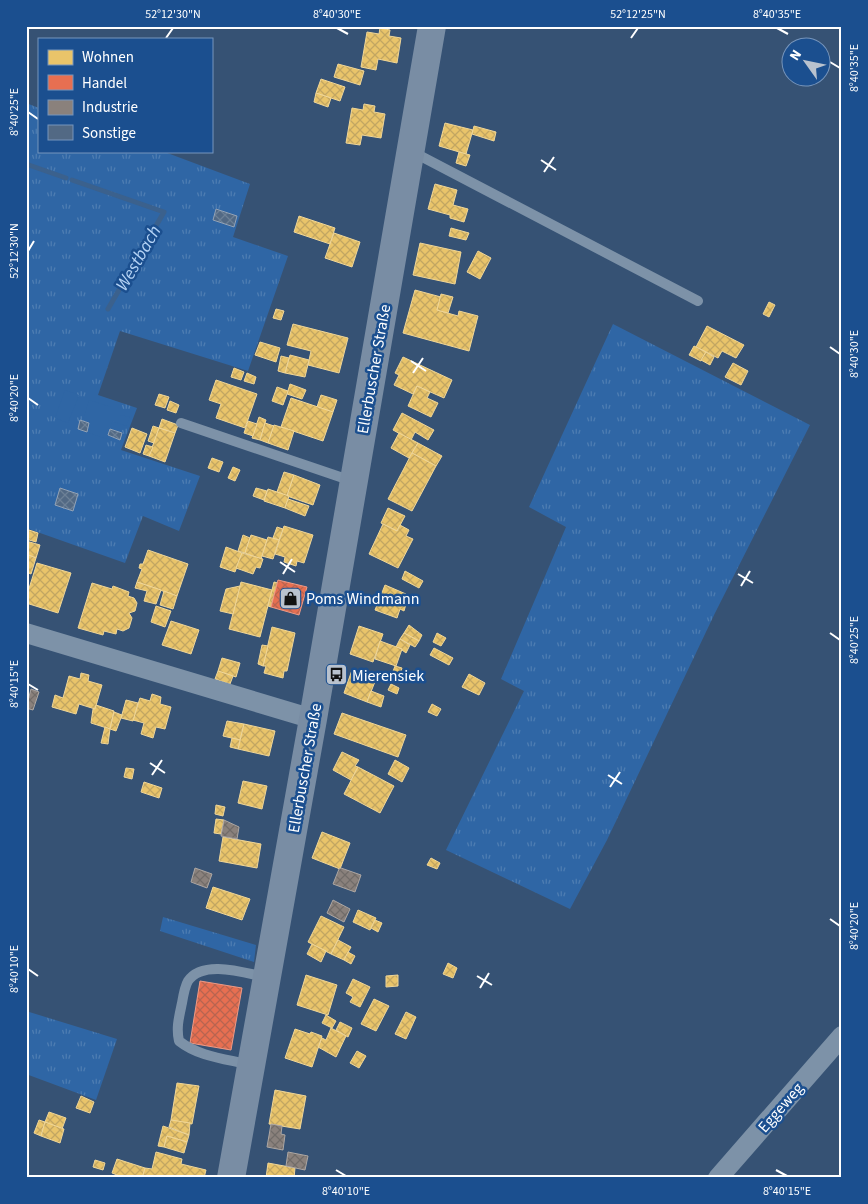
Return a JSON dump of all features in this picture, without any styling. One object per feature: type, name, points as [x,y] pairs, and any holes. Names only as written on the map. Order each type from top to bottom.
[{"type":"main road","name":"Ellerbuscher Straße","points":[[231,1178],[313,719],[432,26]]},
{"type":"street","points":[[26,633],[313,719]]},
{"type":"street","name":"Eggeweg","points":[[718,1178],[842,1036]]},
{"type":"lane","points":[[411,151],[698,301]]},
{"type":"lane","points":[[181,423],[353,482]]},
{"type":"lane","points":[[251,1065],[200,1053],[186,1047],[179,1041],[177,1029],[182,999],[188,981],[197,973],[207,969],[225,969],[266,977]]},
{"type":"green space","points":[[26,103],[38,108],[38,152],[165,152],[250,184],[233,237],[288,256],[248,371],[120,331],[98,395],[137,408],[121,450],[200,476],[179,531],[143,516],[125,563],[26,528]]},
{"type":"green space","points":[[613,324],[810,425],[715,613],[607,840],[570,909],[446,850],[524,691],[501,679],[566,527],[529,507]]},
{"type":"green space","points":[[65,390],[79,395],[68,423],[55,418]]},
{"type":"green space","points":[[89,400],[111,407],[120,415],[130,417],[126,426],[112,421],[106,439],[87,432],[90,423],[83,420]]},
{"type":"green space","points":[[163,917],[256,945],[254,962],[160,931]]},
{"type":"green space","points":[[26,1011],[117,1039],[96,1100],[26,1074]]},
{"type":"building: Wohnen","points":[[380,28],[390,30],[389,36],[401,38],[397,63],[378,59],[376,70],[361,67],[367,32],[379,34]]},
{"type":"building: Wohnen","points":[[338,64],[364,71],[360,85],[334,77]]},
{"type":"building: Wohnen","points":[[321,79],[345,87],[340,101],[316,93]]},
{"type":"building: Wohnen","points":[[316,93],[331,98],[328,107],[314,102]]},
{"type":"building: Wohnen","points":[[364,104],[375,106],[374,112],[385,114],[381,138],[362,135],[360,145],[346,143],[352,108],[363,110]]},
{"type":"building: Wohnen","points":[[445,123],[473,130],[466,154],[439,146]]},
{"type":"building: Wohnen","points":[[474,126],[496,132],[494,141],[472,134]]},
{"type":"building: Wohnen","points":[[459,152],[470,155],[466,166],[456,163]]},
{"type":"building: Wohnen","points":[[435,184],[457,190],[453,205],[468,209],[464,222],[450,218],[450,215],[428,209]]},
{"type":"building: Wohnen","points":[[299,216],[335,228],[330,244],[294,232]]},
{"type":"building: Wohnen","points":[[451,228],[469,233],[466,240],[449,236]]},
{"type":"building: Wohnen","points":[[334,233],[360,242],[352,267],[325,258]]},
{"type":"building: Wohnen","points":[[420,243],[461,252],[455,284],[413,275]]},
{"type":"building: Wohnen","points":[[478,251],[491,258],[480,279],[467,272]]},
{"type":"building: Wohnen","points":[[415,290],[441,297],[437,310],[458,316],[459,311],[478,316],[469,351],[403,333]]},
{"type":"building: Wohnen","points":[[441,294],[453,297],[448,313],[437,310]]},
{"type":"building: Wohnen","points":[[769,302],[775,305],[769,317],[763,314]]},
{"type":"building: Wohnen","points":[[276,309],[284,311],[281,320],[273,318]]},
{"type":"building: Wohnen","points":[[293,324],[348,338],[339,373],[308,365],[311,351],[287,345]]},
{"type":"building: Wohnen","points":[[707,326],[744,345],[736,358],[722,351],[718,358],[696,347]]},
{"type":"building: Wohnen","points":[[260,342],[280,348],[276,362],[255,355]]},
{"type":"building: Wohnen","points":[[694,346],[706,352],[701,361],[689,355]]},
{"type":"building: Wohnen","points":[[706,352],[714,357],[710,365],[701,360]]},
{"type":"building: Wohnen","points":[[290,355],[309,360],[305,377],[285,373]]},
{"type":"building: Wohnen","points":[[281,356],[289,358],[285,373],[278,371]]},
{"type":"building: Wohnen","points":[[403,357],[452,380],[444,398],[417,386],[413,394],[394,385],[399,375],[395,373]]},
{"type":"building: Wohnen","points":[[733,363],[748,371],[741,385],[725,377]]},
{"type":"building: Wohnen","points":[[234,368],[244,372],[241,380],[231,377]]},
{"type":"building: Wohnen","points":[[247,373],[256,377],[254,384],[244,381]]},
{"type":"building: Wohnen","points":[[216,380],[257,394],[245,428],[216,418],[221,404],[209,400]]},
{"type":"building: Wohnen","points":[[290,384],[306,390],[302,399],[287,394]]},
{"type":"building: Wohnen","points":[[417,386],[430,392],[427,398],[438,403],[431,417],[408,406]]},
{"type":"building: Wohnen","points":[[277,387],[288,391],[283,405],[272,401]]},
{"type":"building: Wohnen","points":[[159,394],[169,397],[165,408],[155,405]]},
{"type":"building: Wohnen","points":[[321,395],[337,400],[333,412],[317,407]]},
{"type":"building: Wohnen","points":[[291,398],[333,412],[323,441],[281,427]]},
{"type":"building: Wohnen","points":[[170,401],[179,405],[176,413],[167,410]]},
{"type":"building: Wohnen","points":[[402,413],[434,430],[428,440],[415,432],[411,440],[393,430]]},
{"type":"building: Wohnen","points":[[259,417],[266,420],[260,440],[252,438]]},
{"type":"building: Wohnen","points":[[162,419],[178,425],[175,433],[159,428]]},
{"type":"building: Wohnen","points":[[248,421],[257,424],[253,436],[244,433]]},
{"type":"building: Wohnen","points":[[265,423],[274,426],[268,443],[260,440]]},
{"type":"building: Wohnen","points":[[274,425],[294,431],[288,450],[268,443]]},
{"type":"building: Wohnen","points":[[153,426],[159,428],[154,443],[148,441]]},
{"type":"building: Wohnen","points":[[132,428],[147,434],[140,453],[125,447]]},
{"type":"building: Wohnen","points":[[159,428],[175,433],[165,462],[149,456]]},
{"type":"building: Wohnen","points":[[399,433],[418,443],[409,458],[391,448]]},
{"type":"building: Wohnen","points":[[418,443],[442,456],[436,466],[412,453]]},
{"type":"building: Wohnen","points":[[146,445],[153,447],[149,456],[143,454]]},
{"type":"building: Wohnen","points":[[412,453],[436,466],[412,511],[388,499]]},
{"type":"building: Wohnen","points":[[212,458],[223,462],[219,472],[208,468]]},
{"type":"building: Wohnen","points":[[233,467],[240,470],[235,481],[228,478]]},
{"type":"building: Wohnen","points":[[284,472],[294,475],[287,496],[277,492]]},
{"type":"building: Wohnen","points":[[294,475],[320,485],[313,505],[287,496]]},
{"type":"building: Wohnen","points":[[256,488],[267,491],[264,500],[253,496]]},
{"type":"building: Wohnen","points":[[268,489],[289,496],[285,508],[264,501]]},
{"type":"building: Wohnen","points":[[288,499],[309,506],[305,516],[285,508]]},
{"type":"building: Wohnen","points":[[388,508],[405,516],[397,531],[381,523]]},
{"type":"building: Wohnen","points":[[383,524],[397,531],[400,525],[409,530],[406,536],[413,539],[398,568],[369,554]]},
{"type":"building: Wohnen","points":[[284,526],[313,535],[304,563],[297,561],[296,566],[284,562],[285,557],[275,554]]},
{"type":"building: Wohnen","points":[[277,527],[283,529],[279,540],[273,538]]},
{"type":"building: Wohnen","points":[[29,530],[38,533],[36,542],[26,539]]},
{"type":"building: Wohnen","points":[[243,535],[250,538],[245,553],[238,551]]},
{"type":"building: Wohnen","points":[[251,535],[267,540],[261,559],[245,553]]},
{"type":"building: Wohnen","points":[[268,537],[279,540],[273,559],[262,556]]},
{"type":"building: Wohnen","points":[[26,541],[40,545],[36,558],[26,554]]},
{"type":"building: Wohnen","points":[[226,547],[242,553],[235,572],[220,567]]},
{"type":"building: Wohnen","points":[[148,550],[188,564],[177,596],[137,582],[142,569],[139,568],[140,564],[143,564]]},
{"type":"building: Wohnen","points":[[242,553],[263,559],[260,568],[256,567],[253,574],[236,568]]},
{"type":"building: Wohnen","points":[[26,554],[36,558],[31,574],[26,572]]},
{"type":"building: Wohnen","points":[[37,563],[71,573],[58,613],[26,603]]},
{"type":"building: Wohnen","points":[[405,571],[423,581],[419,588],[402,579]]},
{"type":"building: Wohnen","points":[[137,582],[161,590],[156,604],[144,601],[147,591],[135,588]]},
{"type":"building: Wohnen","points":[[241,582],[272,590],[260,637],[229,629]]},
{"type":"building: Wohnen","points":[[274,582],[278,583],[271,607],[268,606]]},
{"type":"building: Wohnen","points":[[92,583],[112,589],[113,586],[129,592],[128,596],[134,598],[137,603],[135,611],[129,613],[132,618],[129,628],[123,631],[117,629],[116,634],[104,631],[103,635],[78,628]]},
{"type":"building: Wohnen","points":[[385,585],[406,594],[403,602],[406,604],[404,611],[400,609],[397,618],[375,610]]},
{"type":"building: Wohnen","points":[[240,586],[233,614],[220,611],[226,589]]},
{"type":"building: Wohnen","points":[[164,591],[177,596],[173,609],[160,605]]},
{"type":"building: Wohnen","points":[[156,606],[171,611],[165,627],[151,622]]},
{"type":"building: Wohnen","points":[[171,621],[199,630],[191,654],[162,645]]},
{"type":"building: Wohnen","points":[[409,625],[422,635],[419,641],[404,633]]},
{"type":"building: Wohnen","points":[[359,626],[383,634],[373,662],[350,654]]},
{"type":"building: Wohnen","points":[[272,627],[295,633],[287,671],[284,671],[283,678],[264,673],[266,666],[263,666]]},
{"type":"building: Wohnen","points":[[404,633],[419,641],[415,647],[400,639]]},
{"type":"building: Wohnen","points":[[437,633],[446,638],[441,646],[433,642]]},
{"type":"building: Wohnen","points":[[400,639],[410,645],[406,653],[396,647]]},
{"type":"building: Wohnen","points":[[380,641],[402,649],[396,666],[375,659]]},
{"type":"building: Wohnen","points":[[262,645],[268,646],[263,666],[258,664]]},
{"type":"building: Wohnen","points":[[434,648],[453,658],[449,665],[430,655]]},
{"type":"building: Wohnen","points":[[222,658],[240,663],[236,677],[218,671]]},
{"type":"building: Wohnen","points":[[395,666],[402,668],[399,677],[392,674]]},
{"type":"building: Wohnen","points":[[352,670],[376,679],[367,702],[344,693]]},
{"type":"building: Wohnen","points":[[218,671],[233,676],[230,684],[215,679]]},
{"type":"building: Wohnen","points":[[81,673],[89,675],[88,681],[102,685],[95,709],[79,704],[76,714],[52,707],[55,695],[63,698],[69,676],[80,679]]},
{"type":"building: Wohnen","points":[[469,674],[485,683],[479,695],[462,687]]},
{"type":"building: Wohnen","points":[[391,684],[399,688],[397,694],[388,690]]},
{"type":"building: Wohnen","points":[[371,691],[384,696],[381,707],[367,702]]},
{"type":"building: Wohnen","points":[[152,694],[161,697],[160,704],[171,707],[165,729],[156,727],[153,738],[141,734],[144,723],[133,720],[140,698],[150,701]]},
{"type":"building: Wohnen","points":[[126,700],[138,703],[133,721],[121,718]]},
{"type":"building: Wohnen","points":[[432,704],[441,709],[437,716],[428,712]]},
{"type":"building: Wohnen","points":[[96,705],[114,711],[110,729],[91,723],[93,709],[95,709]]},
{"type":"building: Wohnen","points":[[114,712],[122,715],[116,731],[110,729]]},
{"type":"building: Wohnen","points":[[342,713],[406,735],[398,757],[334,734]]},
{"type":"building: Wohnen","points":[[227,721],[244,724],[240,740],[223,736]]},
{"type":"building: Wohnen","points":[[244,724],[275,731],[269,756],[238,749]]},
{"type":"building: Wohnen","points":[[105,727],[110,729],[108,744],[101,743]]},
{"type":"building: Wohnen","points":[[232,738],[240,740],[238,749],[230,747]]},
{"type":"building: Wohnen","points":[[342,752],[359,760],[355,766],[358,767],[351,780],[333,770]]},
{"type":"building: Wohnen","points":[[395,760],[409,768],[402,782],[388,774]]},
{"type":"building: Wohnen","points":[[358,767],[394,786],[380,813],[344,794]]},
{"type":"building: Wohnen","points":[[126,768],[134,769],[132,779],[124,777]]},
{"type":"building: Wohnen","points":[[243,781],[267,786],[262,809],[238,803]]},
{"type":"building: Wohnen","points":[[144,782],[162,788],[159,798],[141,792]]},
{"type":"building: Wohnen","points":[[216,805],[225,807],[223,816],[215,814]]},
{"type":"building: Wohnen","points":[[216,819],[224,820],[221,834],[214,833]]},
{"type":"building: Wohnen","points":[[322,832],[350,843],[340,869],[312,858]]},
{"type":"building: Wohnen","points":[[223,837],[261,844],[257,868],[219,861]]},
{"type":"building: Wohnen","points":[[431,858],[440,863],[437,869],[427,865]]},
{"type":"building: Wohnen","points":[[213,887],[250,899],[242,920],[206,908]]},
{"type":"building: Wohnen","points":[[358,910],[376,918],[370,930],[353,922]]},
{"type":"building: Wohnen","points":[[321,916],[344,927],[331,954],[308,942]]},
{"type":"building: Wohnen","points":[[375,920],[382,923],[378,932],[371,928]]},
{"type":"building: Wohnen","points":[[338,940],[351,947],[344,960],[331,954]]},
{"type":"building: Wohnen","points":[[312,944],[326,951],[321,962],[307,954]]},
{"type":"building: Wohnen","points":[[348,952],[355,956],[351,964],[344,960]]},
{"type":"building: Wohnen","points":[[448,963],[457,968],[453,978],[443,974]]},
{"type":"building: Wohnen","points":[[306,975],[337,985],[328,1015],[297,1005]]},
{"type":"building: Wohnen","points":[[398,975],[398,986],[386,987],[386,976]]},
{"type":"building: Wohnen","points":[[353,979],[370,987],[360,1007],[350,1002],[353,997],[346,993]]},
{"type":"building: Wohnen","points":[[374,999],[389,1006],[376,1031],[361,1024]]},
{"type":"building: Wohnen","points":[[406,1012],[416,1017],[406,1039],[395,1034]]},
{"type":"building: Wohnen","points":[[326,1015],[336,1021],[332,1028],[322,1023]]},
{"type":"building: Wohnen","points":[[340,1022],[352,1028],[348,1037],[336,1030]]},
{"type":"building: Wohnen","points":[[331,1028],[346,1036],[336,1057],[318,1047],[322,1038],[326,1040]]},
{"type":"building: Wohnen","points":[[295,1029],[322,1036],[312,1067],[285,1058]]},
{"type":"building: Wohnen","points":[[357,1051],[366,1056],[359,1068],[350,1063]]},
{"type":"building: Wohnen","points":[[177,1083],[199,1086],[192,1124],[171,1120]]},
{"type":"building: Wohnen","points":[[275,1090],[306,1096],[300,1129],[269,1124]]},
{"type":"building: Wohnen","points":[[81,1096],[94,1102],[90,1113],[76,1108]]},
{"type":"building: Wohnen","points":[[49,1112],[66,1118],[62,1129],[45,1122]]},
{"type":"building: Wohnen","points":[[39,1120],[45,1122],[41,1136],[34,1133]]},
{"type":"building: Wohnen","points":[[171,1120],[190,1123],[189,1135],[169,1127]]},
{"type":"building: Wohnen","points":[[45,1122],[64,1129],[60,1143],[41,1136]]},
{"type":"building: Wohnen","points":[[163,1126],[189,1135],[187,1142],[167,1136],[164,1147],[158,1146]]},
{"type":"building: Wohnen","points":[[167,1136],[187,1142],[184,1153],[164,1147]]},
{"type":"building: Wohnen","points":[[156,1152],[182,1159],[181,1164],[206,1170],[204,1178],[142,1177],[145,1168],[152,1169]]},
{"type":"building: Wohnen","points":[[117,1159],[145,1168],[142,1178],[125,1178],[112,1173]]},
{"type":"building: Wohnen","points":[[95,1160],[105,1163],[103,1170],[93,1167]]},
{"type":"building: Wohnen","points":[[268,1163],[295,1168],[294,1178],[266,1178]]},
{"type":"building: Handel","points":[[278,580],[307,587],[299,615],[271,607]]},
{"type":"building: Handel","points":[[200,981],[242,988],[231,1050],[190,1043]]},
{"type":"building: Industrie","points":[[31,689],[39,692],[33,710],[26,708]]},
{"type":"building: Industrie","points":[[224,820],[239,827],[237,839],[221,836]]},
{"type":"building: Industrie","points":[[195,868],[212,874],[207,888],[191,882]]},
{"type":"building: Industrie","points":[[341,868],[361,875],[355,892],[333,884]]},
{"type":"building: Industrie","points":[[333,900],[350,909],[344,922],[327,913]]},
{"type":"building: Industrie","points":[[271,1124],[282,1126],[281,1134],[285,1135],[283,1150],[267,1147]]},
{"type":"building: Industrie","points":[[288,1152],[308,1156],[305,1170],[286,1166]]},
{"type":"building: Sonstige","points":[[216,209],[237,216],[234,227],[213,220]]},
{"type":"building: Sonstige","points":[[80,420],[89,423],[87,432],[78,429]]},
{"type":"building: Sonstige","points":[[110,429],[122,433],[120,440],[108,435]]},
{"type":"building: Sonstige","points":[[60,488],[78,494],[73,511],[55,505]]},
{"type":"waterway","name":"Westbach","points":[[26,164],[66,178]]},
{"type":"waterway","name":"Westbach","points":[[72,180],[164,212],[108,309]]},
{"type":"place","name":"Poms Windmann","points":[[290,598]]},
{"type":"place","name":"Mierensiek","points":[[336,675]]}]
